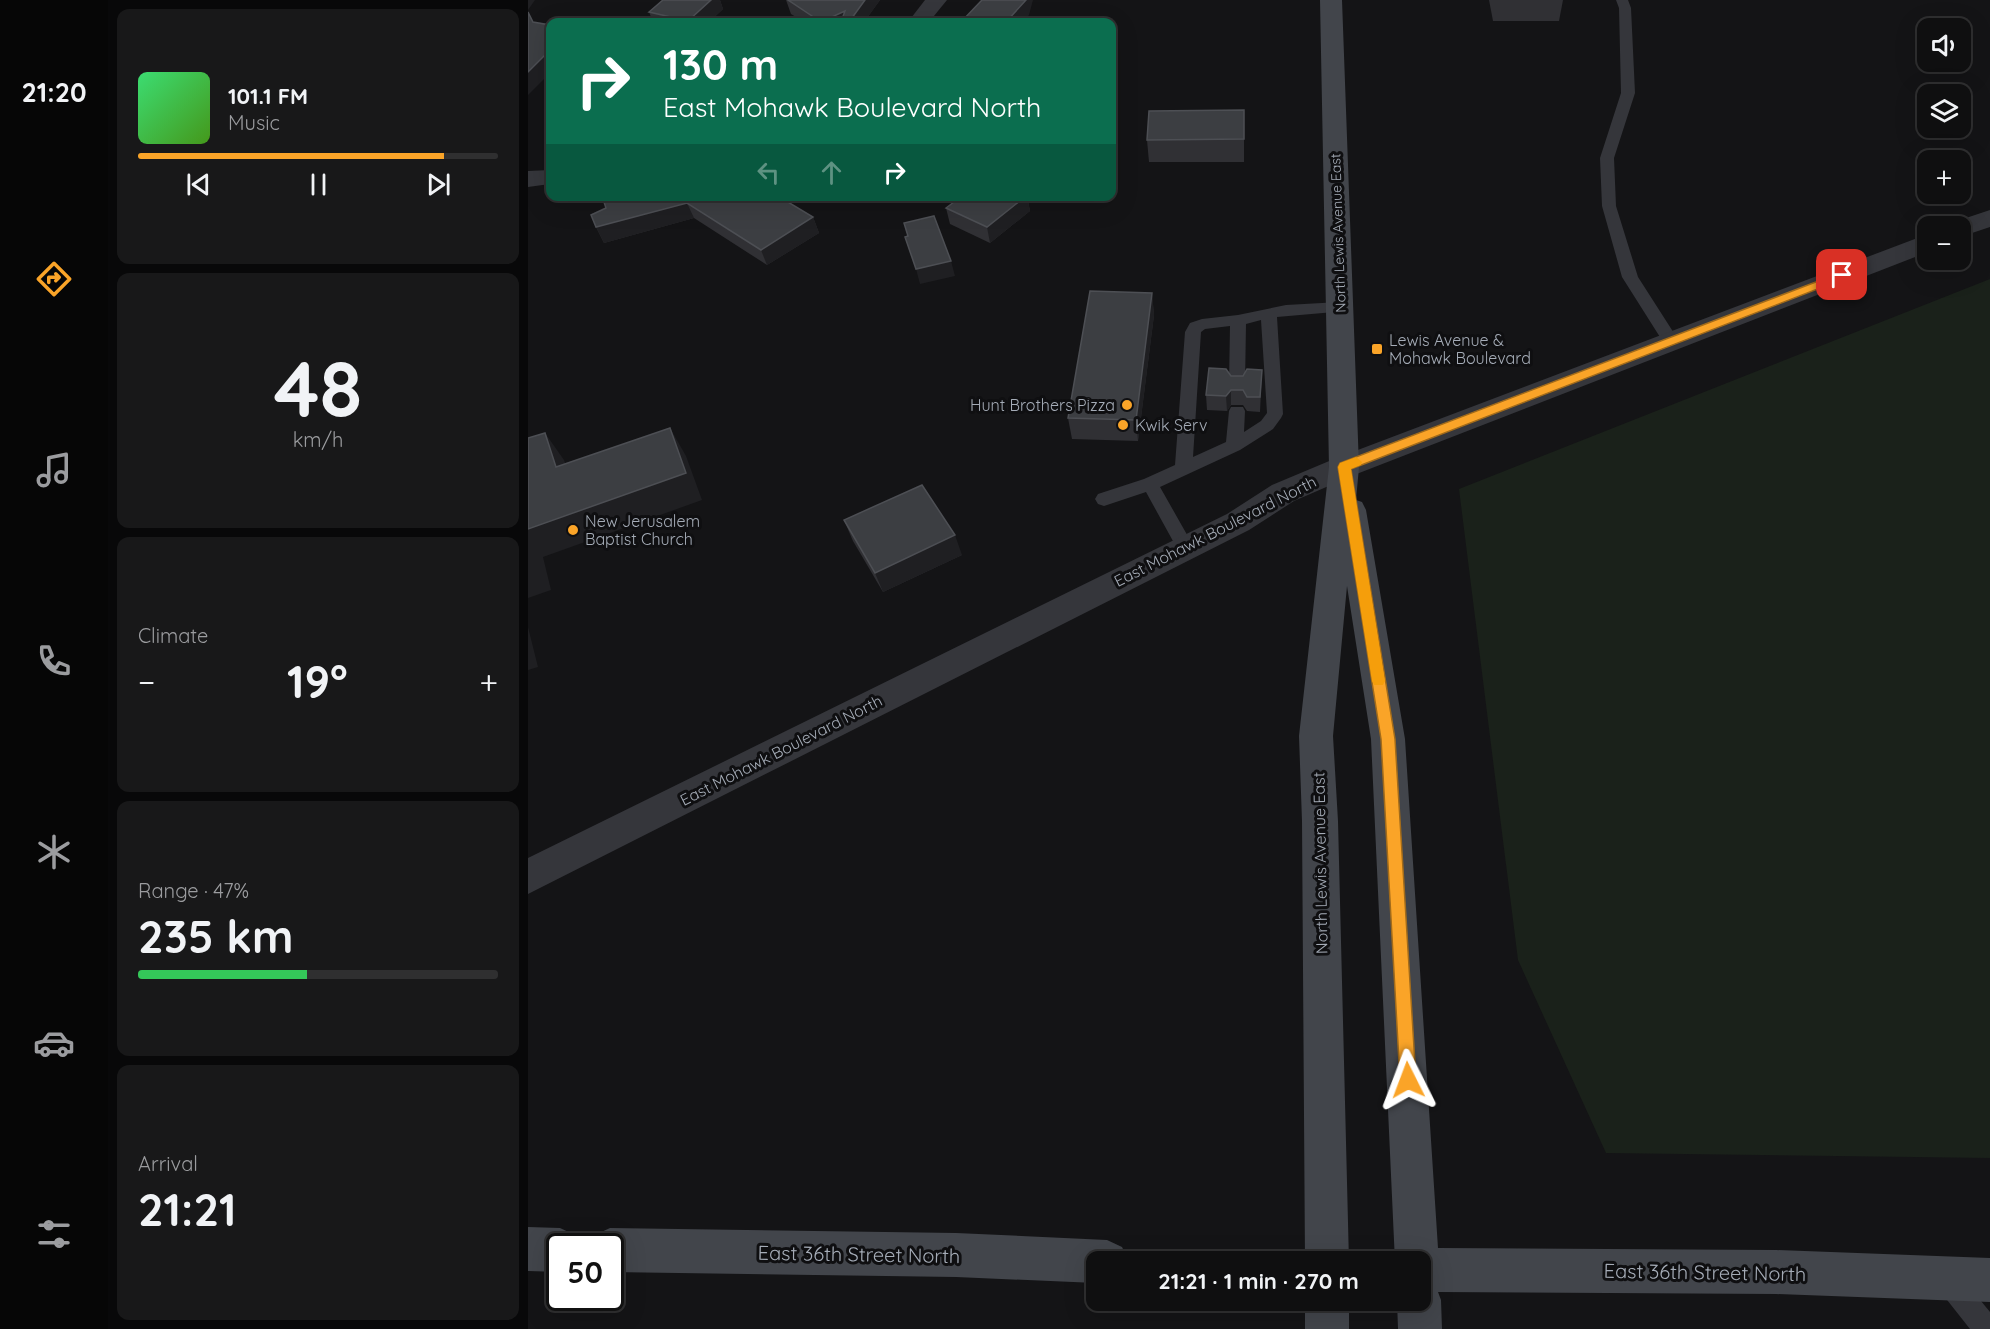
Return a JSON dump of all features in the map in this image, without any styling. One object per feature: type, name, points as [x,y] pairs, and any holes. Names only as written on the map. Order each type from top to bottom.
[{"type":"main road","name":"North Lewis Avenue East","points":[[1327,1251],[1320,821],[1316,736],[1344,467],[1331,0]]},
{"type":"main road","name":"North Lewis Avenue East","points":[[1344,467],[1388,739],[1416,1251]]},
{"type":"main road","points":[[528,1249],[546,1250]]},
{"type":"main road","name":"East 36th Street North","points":[[624,1250],[956,1255],[1086,1261]]},
{"type":"main road","name":"East 36th Street North","points":[[1431,1270],[1776,1272],[1990,1280]]},
{"type":"main road","points":[[1327,1311],[1328,1329]]},
{"type":"main road","points":[[1419,1311],[1420,1329]]},
{"type":"street","points":[[921,18],[936,0]]},
{"type":"street","points":[[528,179],[546,177]]},
{"type":"street","points":[[1971,226],[1990,218]]},
{"type":"street","name":"East Mohawk Boulevard North","points":[[528,877],[1238,522],[1283,493],[1344,467],[1917,246]]},
{"type":"lane","points":[[1622,0],[1625,8],[1628,93],[1607,158],[1609,206],[1630,277],[1671,341]]},
{"type":"lane","points":[[1183,471],[1193,332],[1196,327],[1202,324],[1269,315],[1286,310],[1340,306]]},
{"type":"lane","points":[[1104,499],[1183,471],[1234,446],[1267,425],[1275,414],[1269,315]]},
{"type":"lane","points":[[1237,384],[1238,320]]},
{"type":"lane","points":[[1234,446],[1237,411]]},
{"type":"lane","points":[[1149,484],[1185,548]]},
{"type":"lane","points":[[1948,1280],[1987,1329]]},
{"type":"shaded area","points":[[1990,279],[1990,1158],[1606,1153],[1518,960],[1459,489]]},
{"type":"building","points":[[663,0],[711,0],[691,18],[675,18],[649,12]]},
{"type":"building","points":[[788,0],[865,0],[852,18],[842,18],[845,11],[830,18],[815,18]]},
{"type":"building","points":[[982,0],[1026,0],[1010,18],[965,18]]},
{"type":"building","points":[[528,12],[533,22],[546,24],[546,54],[528,72]]},
{"type":"building","points":[[1244,110],[1244,139],[1147,140],[1149,111]]},
{"type":"building","points":[[604,201],[786,201],[813,217],[761,250],[687,203],[596,227],[591,215],[606,208]]},
{"type":"building","points":[[955,201],[1020,201],[987,227],[946,208]]},
{"type":"building","points":[[934,216],[951,261],[916,269],[905,237],[908,236],[904,223]]},
{"type":"building","points":[[1090,291],[1152,293],[1136,420],[1068,418]]},
{"type":"building","points":[[1209,368],[1226,369],[1231,376],[1243,376],[1247,369],[1262,370],[1260,397],[1247,397],[1243,390],[1231,390],[1226,396],[1206,395]]},
{"type":"building","points":[[670,428],[686,473],[528,529],[528,438],[545,433],[556,467]]},
{"type":"building","points":[[922,485],[955,535],[875,573],[844,520]]},
{"type":"slow traffic","points":[[1356,462],[1344,467],[1379,681]]},
{"type":"place","name":"Lewis Avenue & Mohawk Boulevard","points":[[1377,349]]},
{"type":"place","name":"Hunt Brothers Pizza","points":[[1127,405]]},
{"type":"place","name":"Kwik Serv","points":[[1123,425]]},
{"type":"place","name":"New Jerusalem Baptist Church","points":[[573,530]]},
{"type":"route","points":[[1408,1080],[1388,739],[1344,467],[1842,275]]}]
